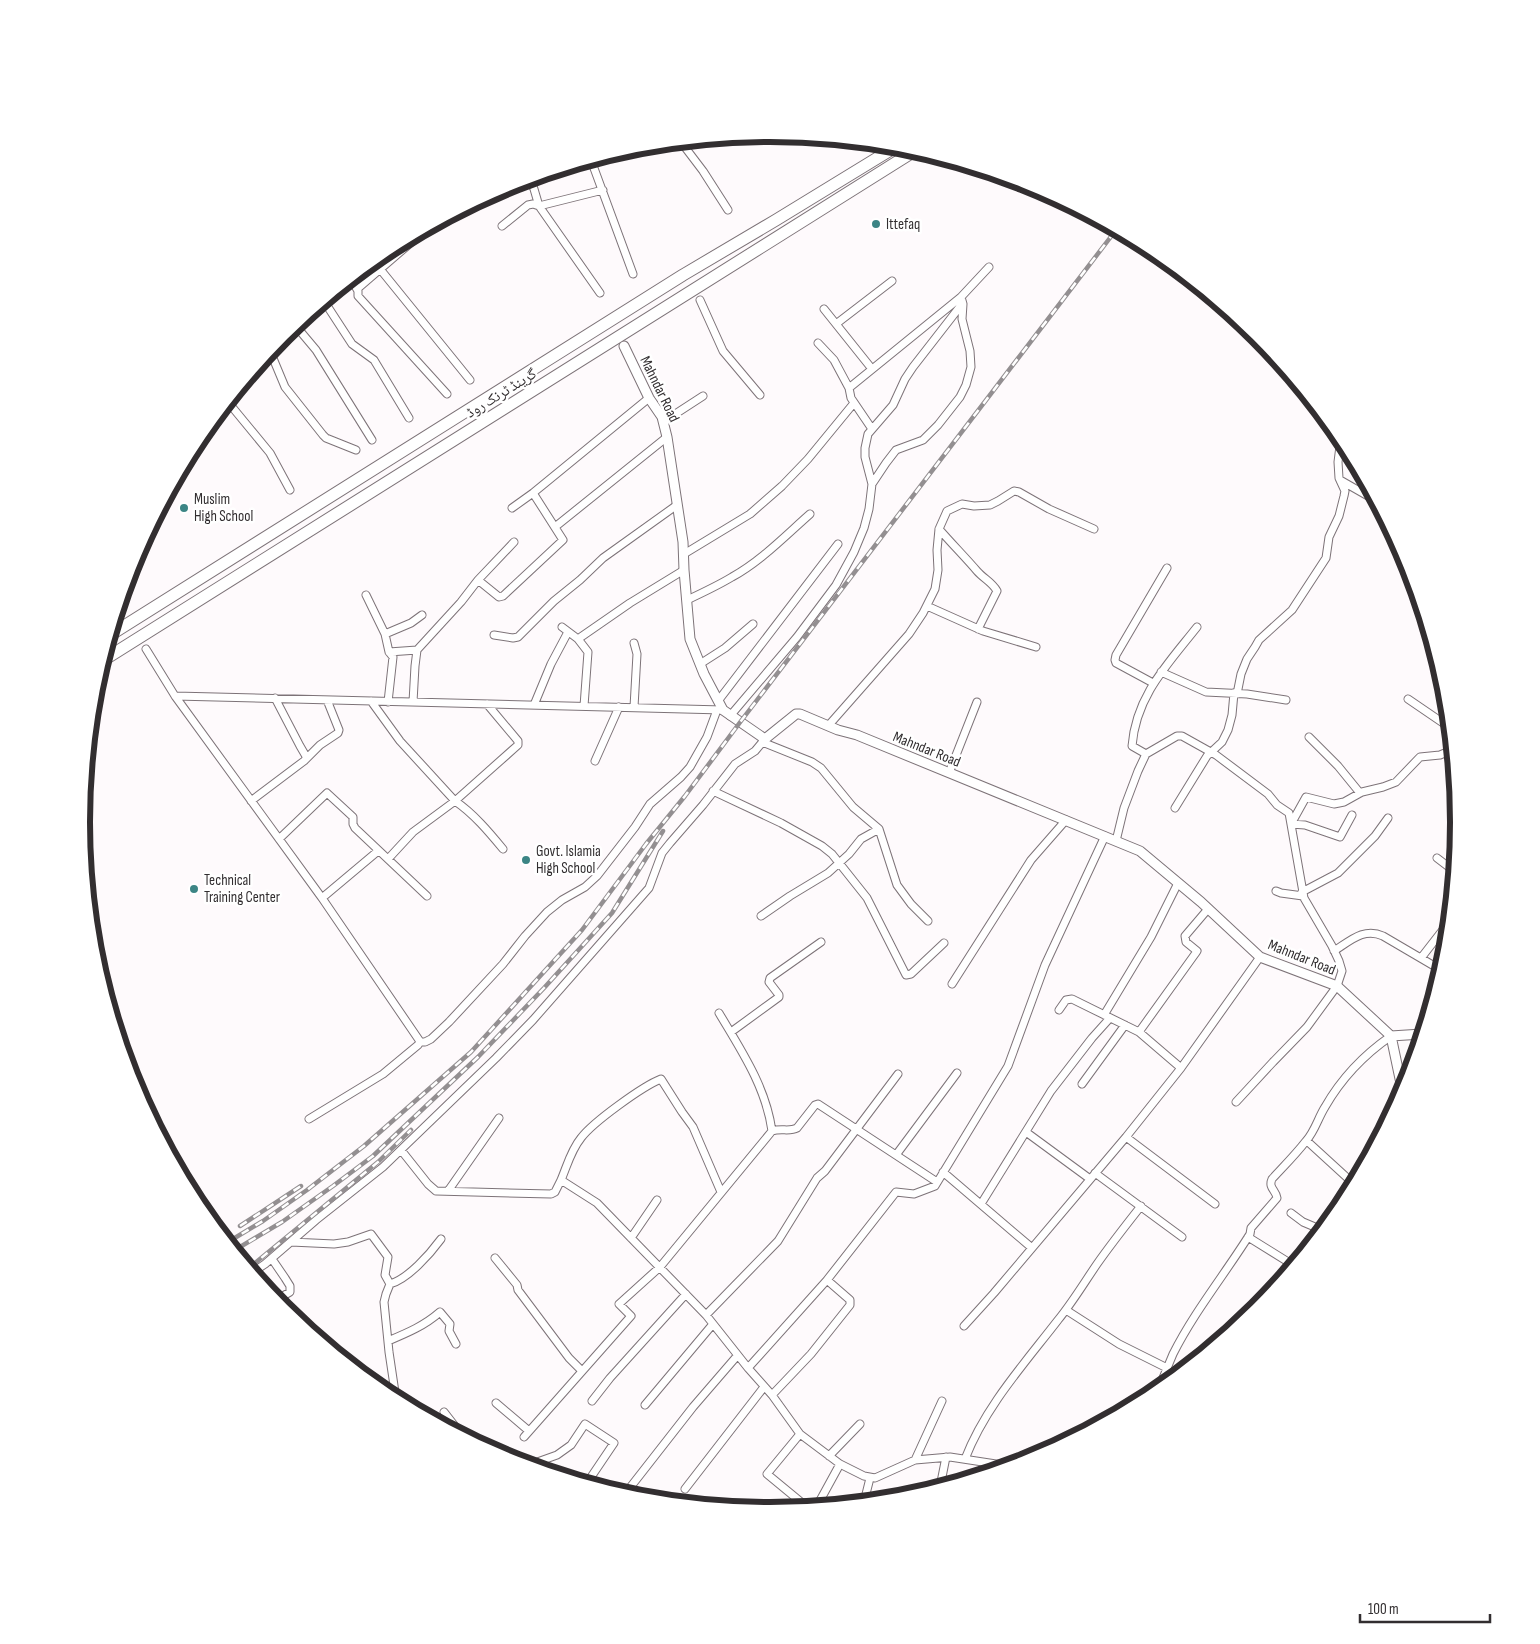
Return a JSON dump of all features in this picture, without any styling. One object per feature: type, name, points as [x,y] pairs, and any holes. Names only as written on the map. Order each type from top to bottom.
[{"type":"highway","name":"گرینڈ ٹرنک روڈ","points":[[118,630],[683,275],[887,152]]},
{"type":"highway","name":"گرینڈ ٹرنک روڈ","points":[[111,656],[696,295],[907,156]]},
{"type":"highway","points":[[683,275],[696,295]]},
{"type":"street","points":[[686,147],[728,210]]},
{"type":"street","points":[[593,165],[633,274]]},
{"type":"street","points":[[532,185],[539,206],[600,293]]},
{"type":"street","points":[[502,226],[528,205],[539,206],[603,190]]},
{"type":"street","points":[[357,289],[400,252]]},
{"type":"street","points":[[722,709],[797,637],[836,585],[854,552],[864,528],[869,509],[872,484],[866,463],[866,440],[872,429],[894,405],[913,367],[962,300],[989,267]]},
{"type":"street","points":[[380,269],[470,380]]},
{"type":"street","points":[[836,324],[892,281]]},
{"type":"street","points":[[355,284],[358,296],[448,394]]},
{"type":"street","points":[[696,295],[723,351],[760,395]]},
{"type":"street","points":[[849,388],[962,300]]},
{"type":"street","points":[[872,484],[896,450],[923,440],[938,425],[956,404],[966,385],[971,367],[971,358],[962,319],[962,300]]},
{"type":"street","points":[[328,306],[352,344],[374,360],[409,418]]},
{"type":"street","points":[[824,309],[872,369]]},
{"type":"street","points":[[300,331],[316,350],[372,440]]},
{"type":"street","points":[[818,343],[834,360],[849,388],[851,398],[872,429]]},
{"type":"street","name":"Mahndar Road","points":[[624,346],[650,398],[662,416],[683,542],[690,639],[722,709]]},
{"type":"street","points":[[273,358],[285,387],[323,435],[356,450]]},
{"type":"street","points":[[663,422],[703,396]]},
{"type":"street","points":[[512,508],[533,494],[650,398]]},
{"type":"street","points":[[684,554],[750,514],[782,486],[808,459],[854,403]]},
{"type":"street","points":[[232,407],[270,453],[290,490]]},
{"type":"street","points":[[555,527],[667,437]]},
{"type":"street","points":[[1175,808],[1207,756],[1222,742],[1231,724],[1236,693],[1247,659],[1259,640],[1292,610],[1326,558],[1327,546],[1339,516],[1345,491],[1340,479],[1338,462],[1339,451]]},
{"type":"street","points":[[1340,479],[1366,494]]},
{"type":"street","points":[[828,726],[909,634],[927,606],[935,589],[938,570],[939,529],[947,511],[962,504],[974,506],[990,504],[1014,491],[1067,518],[1094,529]]},
{"type":"street","points":[[478,580],[499,597],[503,596],[563,540],[533,494]]},
{"type":"street","points":[[494,635],[518,637],[554,601],[603,558],[676,505]]},
{"type":"street","points":[[687,600],[732,577],[751,564],[810,514]]},
{"type":"street","points":[[939,529],[963,557],[994,585],[997,591],[978,629]]},
{"type":"street","points":[[414,702],[417,650],[514,542]]},
{"type":"street","points":[[420,1042],[425,1042],[434,1037],[449,1022],[504,964],[525,936],[548,912],[562,900],[585,887],[597,876],[630,834],[650,804],[690,767],[722,709],[838,544]]},
{"type":"street","points":[[1153,683],[1116,663],[1115,660],[1116,655],[1167,568]]},
{"type":"street","points":[[578,639],[630,603],[684,570]]},
{"type":"street","points":[[366,595],[386,634],[389,652],[392,657],[388,702]]},
{"type":"street","points":[[927,606],[978,629],[1036,647]]},
{"type":"street","points":[[386,634],[411,623],[422,615]]},
{"type":"street","points":[[700,664],[725,648],[753,624]]},
{"type":"street","points":[[1146,754],[1132,746],[1133,730],[1149,688],[1197,627]]},
{"type":"street","points":[[534,705],[565,630],[578,639],[588,652],[584,706]]},
{"type":"street","points":[[634,643],[637,654],[634,707]]},
{"type":"street","points":[[146,649],[175,696],[322,898],[420,1042]]},
{"type":"street","points":[[389,652],[417,650]]},
{"type":"street","points":[[1161,672],[1206,692],[1236,693],[1286,700]]},
{"type":"street","points":[[175,696],[722,709],[741,721],[763,741],[776,749],[812,762],[821,768],[853,807],[879,829],[897,885],[911,904],[928,920]]},
{"type":"street","points":[[275,698],[307,758]]},
{"type":"street","points":[[1408,699],[1442,722]]},
{"type":"street","points":[[251,801],[338,733],[339,730],[327,700]]},
{"type":"street","points":[[371,701],[400,741],[455,801],[494,838],[503,850]]},
{"type":"street","points":[[949,773],[977,702]]},
{"type":"street","points":[[388,860],[413,832],[455,801],[518,745],[518,741],[487,704]]},
{"type":"street","points":[[595,761],[619,707]]},
{"type":"street","name":"Mahndar Road","points":[[763,741],[796,714],[800,714],[828,726],[857,735],[1140,851],[1208,909],[1260,957],[1337,986],[1391,1036]]},
{"type":"street","points":[[1116,840],[1124,808],[1146,754],[1177,736],[1182,736],[1211,752],[1268,794],[1276,805],[1289,813],[1303,894],[1334,951],[1342,971],[1337,986],[1307,1027],[1236,1102]]},
{"type":"street","points":[[1309,737],[1338,766],[1360,793]]},
{"type":"street","points":[[258,1268],[383,1167],[533,1020],[648,888],[662,853],[713,791],[736,764],[755,751],[763,741]]},
{"type":"street","points":[[1290,824],[1306,796],[1334,804],[1344,802],[1360,793],[1396,782],[1420,757],[1446,752]]},
{"type":"street","points":[[713,791],[767,815],[822,846],[840,862],[867,898],[906,975],[911,974],[944,943]]},
{"type":"street","points":[[279,839],[327,793],[352,817],[355,828],[426,896]]},
{"type":"street","points":[[1290,824],[1305,825],[1340,837],[1352,815]]},
{"type":"street","points":[[1276,891],[1281,894],[1303,894],[1338,874],[1375,836],[1388,818]]},
{"type":"street","points":[[952,984],[1031,860],[1066,820]]},
{"type":"street","points":[[762,916],[828,873],[861,839],[879,829]]},
{"type":"street","points":[[748,1368],[827,1280],[896,1192],[914,1194],[935,1186],[1008,1066],[1045,965],[1105,836]]},
{"type":"street","points":[[322,898],[378,851]]},
{"type":"street","points":[[1437,858],[1449,867]]},
{"type":"street","points":[[981,1204],[1051,1091],[1107,1016],[1151,937],[1178,883]]},
{"type":"street","points":[[1139,1032],[1197,951],[1184,938],[1208,909]]},
{"type":"street","points":[[1334,951],[1365,932],[1370,932],[1383,936],[1434,966]]},
{"type":"street","points":[[1421,958],[1441,933]]},
{"type":"street","points":[[731,1032],[779,997],[770,982],[770,978],[821,942]]},
{"type":"street","points":[[964,1326],[1126,1137],[1182,1068],[1260,957]]},
{"type":"street","points":[[1059,1010],[1066,1000],[1072,999],[1139,1032],[1182,1068]]},
{"type":"street","points":[[720,1012],[757,1080],[770,1114],[772,1131]]},
{"type":"street","points":[[1082,1084],[1125,1025]]},
{"type":"street","points":[[1164,1375],[1174,1353],[1196,1316],[1229,1268],[1248,1237],[1251,1228],[1277,1198],[1277,1195],[1271,1188],[1270,1183],[1272,1179],[1316,1127],[1324,1108],[1339,1085],[1377,1046],[1391,1036],[1416,1034]]},
{"type":"street","points":[[1391,1036],[1399,1079]]},
{"type":"street","points":[[309,1119],[382,1074],[416,1048],[420,1042]]},
{"type":"street","points":[[896,1155],[957,1073]]},
{"type":"street","points":[[706,1316],[778,1241],[817,1178],[825,1171],[857,1130],[898,1074]]},
{"type":"street","points":[[401,1150],[436,1191],[551,1194],[561,1180],[581,1137],[623,1102],[661,1079],[693,1127],[721,1192]]},
{"type":"street","points":[[496,1403],[526,1434],[631,1316],[619,1304],[660,1267],[772,1131],[780,1128],[793,1130],[798,1128],[815,1105],[818,1104],[937,1182]]},
{"type":"street","points":[[448,1191],[499,1118]]},
{"type":"street","points":[[1026,1132],[1140,1206],[1182,1237]]},
{"type":"street","points":[[1126,1137],[1215,1204]]},
{"type":"street","points":[[1306,1141],[1348,1179]]},
{"type":"street","points":[[944,1172],[1032,1248]]},
{"type":"street","points":[[561,1180],[597,1203],[660,1267],[713,1324],[737,1356],[772,1395],[800,1434],[840,1464],[870,1478],[876,1478],[916,1460],[946,1457],[995,1464]]},
{"type":"street","points":[[631,1238],[657,1200]]},
{"type":"street","points":[[965,1459],[971,1443],[986,1417],[1027,1358],[1066,1310],[1140,1206]]},
{"type":"street","points":[[1291,1213],[1303,1222],[1315,1227]]},
{"type":"street","points":[[291,1242],[334,1244],[348,1242],[371,1234],[388,1257],[385,1275],[390,1284]]},
{"type":"street","points":[[1248,1237],[1288,1262]]},
{"type":"street","points":[[395,1389],[384,1302],[390,1284],[406,1276],[441,1239]]},
{"type":"street","points":[[272,1258],[290,1286],[290,1292],[283,1296]]},
{"type":"street","points":[[495,1258],[569,1358],[582,1371]]},
{"type":"street","points":[[772,1395],[811,1354],[850,1305],[850,1300],[827,1280]]},
{"type":"street","points":[[592,1401],[610,1378],[686,1294]]},
{"type":"street","points":[[1066,1310],[1119,1344],[1167,1368]]},
{"type":"street","points":[[388,1341],[411,1332],[427,1323],[440,1312],[450,1324],[449,1331],[456,1344]]},
{"type":"street","points":[[645,1404],[713,1324]]},
{"type":"street","points":[[631,1488],[693,1407],[737,1356]]},
{"type":"street","points":[[685,1489],[764,1387]]},
{"type":"street","points":[[916,1460],[942,1401]]},
{"type":"street","points":[[444,1412],[453,1423]]},
{"type":"street","points":[[539,1461],[557,1455],[571,1445],[585,1424],[614,1443],[590,1478]]},
{"type":"street","points":[[829,1456],[860,1424]]},
{"type":"street","points":[[800,1434],[767,1474],[800,1501]]},
{"type":"street","points":[[941,1480],[946,1457]]},
{"type":"street","points":[[820,1500],[840,1464]]},
{"type":"street","points":[[866,1495],[870,1478]]},
{"type":"street","points":[[793,1501],[796,1498]]},
{"type":"railway","points":[[233,1239],[263,1221],[307,1190],[364,1146],[471,1052],[582,930],[1113,235]]},
{"type":"railway","points":[[240,1247],[282,1222],[373,1156],[478,1057],[612,913],[663,831]]},
{"type":"railway","points":[[254,1264],[378,1162],[411,1130]]},
{"type":"railway","points":[[240,1226],[301,1186]]},
{"type":"place","name":"Ittefaq","points":[[876,224]]},
{"type":"place","name":"Muslim High School","points":[[184,508]]},
{"type":"place","name":"Govt. Islamia High School","points":[[526,860]]},
{"type":"place","name":"Technical Training Center","points":[[194,889]]}]
